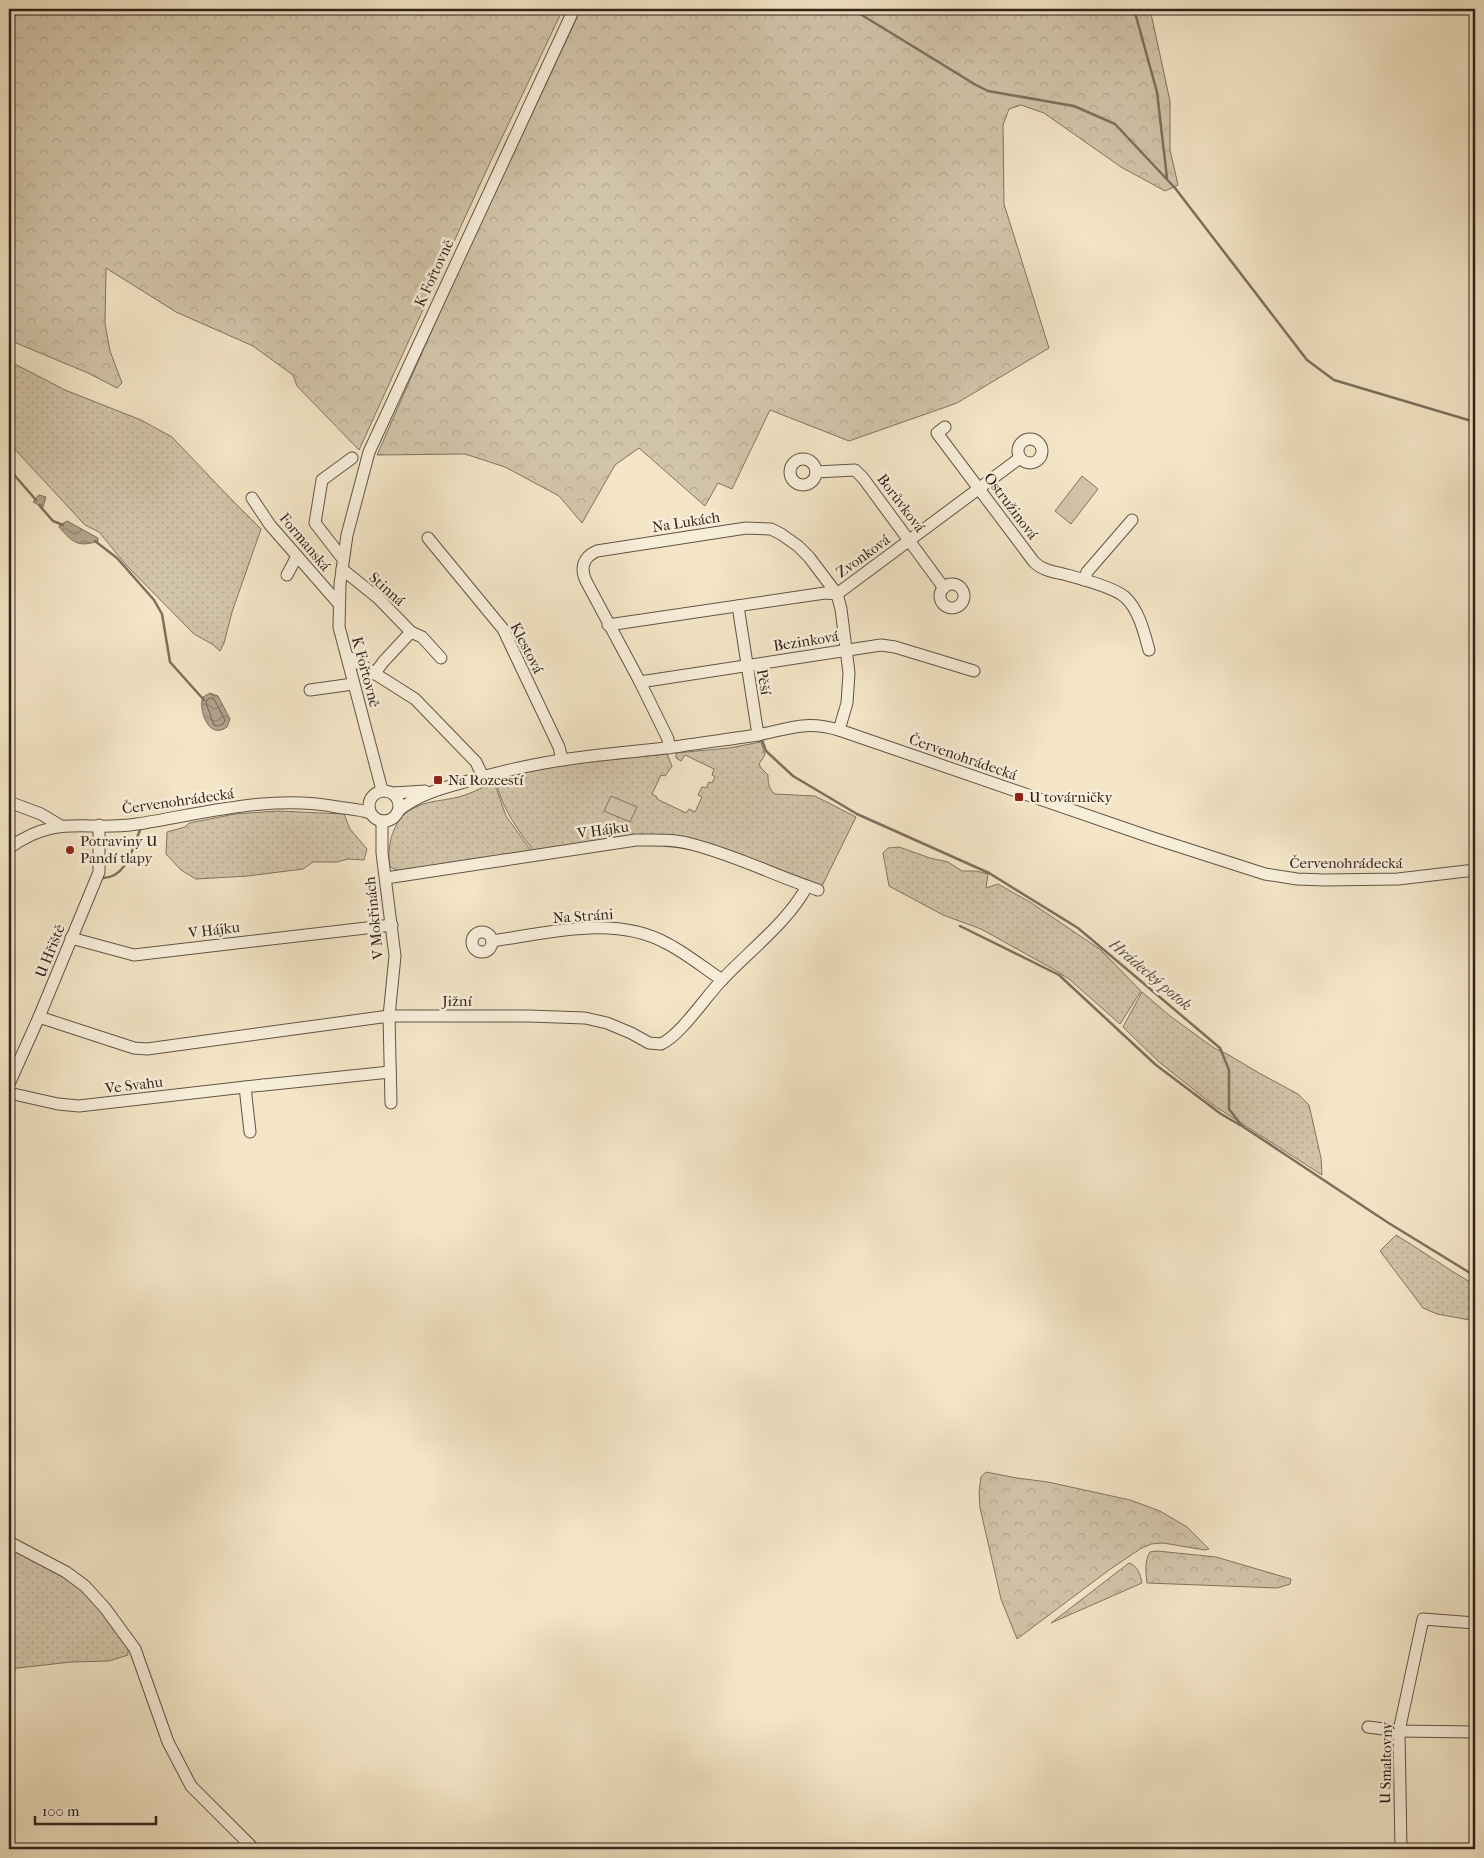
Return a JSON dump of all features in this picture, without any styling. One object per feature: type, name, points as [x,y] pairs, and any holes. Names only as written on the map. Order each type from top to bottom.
[{"type":"street","name":"K Fořtovně","points":[[388,792],[354,684],[339,627],[342,564],[347,535],[369,452],[574,9]]},
{"type":"street","name":"Ostružinová","points":[[944,427],[937,433],[1038,566],[1084,580],[1126,598],[1140,620],[1148,650]]},
{"type":"street","points":[[342,564],[315,523],[322,480],[352,458]]},
{"type":"street","name":"Zvonková","points":[[608,625],[826,593],[836,594],[1020,458]]},
{"type":"street","name":"Borůvková","points":[[816,472],[855,470],[910,540],[944,588]]},
{"type":"street","name":"Formanská","points":[[252,498],[270,525],[339,604]]},
{"type":"street","points":[[1084,580],[1087,572],[1132,520]]},
{"type":"street","name":"Na Lukách","points":[[670,748],[668,739],[640,682],[608,625],[583,574],[583,566],[586,558],[597,551],[746,528],[771,529],[792,542],[818,567],[836,594],[841,609],[849,673],[849,691],[839,730]]},
{"type":"street","name":"Klestová","points":[[428,538],[502,629],[559,747],[562,760]]},
{"type":"street","points":[[287,575],[297,556]]},
{"type":"street","name":"Stinná","points":[[342,564],[411,632],[422,637],[441,658]]},
{"type":"street","name":"Pěší","points":[[738,606],[758,735]]},
{"type":"street","points":[[374,674],[411,632]]},
{"type":"street","name":"Bezinková","points":[[640,682],[846,650],[887,646],[974,671]]},
{"type":"street","points":[[347,656],[415,699],[476,762],[483,777]]},
{"type":"street","points":[[310,690],[354,684]]},
{"type":"street","name":"Červenohrádecká","points":[[398,811],[411,802],[437,790],[483,777],[562,760],[670,748],[758,735],[807,725],[826,726],[1161,841],[1265,874],[1311,880],[1377,880],[1475,870]]},
{"type":"street","name":"Červenohrádecká","points":[[388,792],[437,790]]},
{"type":"street","points":[[388,792],[398,800],[398,811],[392,819],[382,821],[370,814],[368,805],[370,798],[374,794],[388,792]]},
{"type":"street","name":"Červenohrádecká","points":[[9,848],[34,832],[61,826],[134,825],[208,810],[252,805],[326,804],[370,798]]},
{"type":"street","points":[[9,802],[41,814],[61,826]]},
{"type":"street","name":"Červenohrádecká","points":[[326,804],[358,809],[370,814]]},
{"type":"street","name":"V Mokřinách","points":[[382,821],[381,844],[395,956],[390,1016],[391,1103]]},
{"type":"street","name":"U Hřiště","points":[[9,1084],[99,872],[99,825]]},
{"type":"street","name":"V Hájku","points":[[386,878],[636,840],[656,840],[690,844],[752,864],[813,888]]},
{"type":"street","name":"Jižní","points":[[39,1017],[134,1048],[147,1048],[390,1016],[586,1018],[607,1024],[631,1033],[649,1043],[656,1044],[665,1042],[679,1029],[722,980],[813,888]]},
{"type":"street","name":"V Hájku","points":[[71,938],[134,955],[392,925]]},
{"type":"street","name":"Na Stráni","points":[[492,941],[577,929],[619,928],[638,932],[668,944],[722,980]]},
{"type":"street","name":"Ve Svahu","points":[[9,1093],[58,1104],[79,1106],[390,1072]]},
{"type":"street","points":[[245,1087],[250,1132]]},
{"type":"street","points":[[9,1542],[66,1572],[85,1586],[105,1608],[135,1649],[168,1742],[191,1786],[254,1849]]},
{"type":"street","name":"U Smaltovny","points":[[1401,1849],[1399,1731],[1423,1619],[1475,1623]]},
{"type":"street","points":[[1368,1727],[1399,1731],[1475,1732]]},
{"type":"green space","points":[[9,9],[563,9],[488,167],[359,450],[297,386],[293,375],[253,346],[176,312],[106,268],[105,324],[110,351],[122,383],[117,388],[88,373],[9,340]]},
{"type":"green space","points":[[581,9],[1150,9],[1170,101],[1170,150],[1178,185],[1165,191],[1121,167],[1044,113],[1021,105],[1009,109],[1003,125],[1004,204],[1049,348],[957,403],[849,441],[770,410],[732,489],[718,483],[705,506],[639,448],[615,465],[582,523],[559,496],[505,467],[465,454],[377,455],[447,296]]},
{"type":"green space","points":[[9,361],[65,390],[141,420],[172,437],[261,529],[220,651],[194,634],[126,565],[99,532],[85,525],[9,443]]},
{"type":"green space","points":[[1082,476],[1098,489],[1071,524],[1055,511]]},
{"type":"green space","points":[[761,742],[765,755],[759,764],[768,775],[769,786],[775,794],[815,796],[856,817],[821,888],[686,840],[534,851],[511,819],[502,802],[496,782],[503,780],[502,776],[559,765],[667,754],[672,766],[665,776],[661,775],[652,794],[657,799],[686,813],[689,809],[695,812],[702,797],[698,795],[702,787],[706,788],[715,777],[712,775],[714,769],[685,755],[681,761],[676,758],[676,753],[729,748]]},
{"type":"green space","points":[[494,782],[506,816],[532,852],[398,872],[390,867],[389,851],[392,834],[405,814],[423,804],[465,795]]},
{"type":"green space","points":[[611,796],[637,807],[630,822],[604,811]]},
{"type":"green space","points":[[278,811],[344,814],[350,829],[367,849],[364,860],[348,859],[337,862],[313,862],[303,869],[248,876],[196,879],[181,870],[166,854],[167,832],[185,827],[189,823],[235,814]]},
{"type":"green space","points":[[899,847],[948,862],[962,871],[976,871],[988,874],[986,888],[998,884],[1030,902],[1101,950],[1141,991],[1120,1024],[1069,979],[1053,969],[981,929],[943,915],[889,886],[883,853],[888,848]]},
{"type":"green space","points":[[1142,992],[1170,1016],[1214,1048],[1298,1094],[1309,1105],[1321,1158],[1322,1175],[1213,1105],[1159,1062],[1123,1027]]},
{"type":"green space","points":[[1396,1235],[1475,1285],[1475,1321],[1437,1314],[1423,1308],[1380,1251]]},
{"type":"green space","points":[[986,1472],[1048,1482],[1130,1500],[1160,1511],[1187,1527],[1209,1549],[1205,1550],[1163,1543],[1151,1544],[1140,1549],[1017,1639],[1001,1599],[980,1508],[979,1492],[981,1477]]},
{"type":"green space","points":[[9,1546],[67,1575],[92,1599],[128,1648],[128,1655],[109,1661],[71,1662],[9,1669]]},
{"type":"green space","points":[[1157,1551],[1216,1557],[1291,1579],[1290,1584],[1277,1588],[1147,1583],[1147,1560],[1150,1552]]},
{"type":"green space","points":[[1129,1563],[1137,1568],[1142,1583],[1051,1623]]},
{"type":"water","points":[[39,495],[46,497],[43,507],[33,502]]},
{"type":"water","points":[[67,521],[98,538],[98,541],[80,544],[72,540],[59,527]]},
{"type":"water","points":[[210,693],[218,696],[230,719],[227,727],[220,730],[210,727],[203,715],[203,697]]},
{"type":"waterway","points":[[852,9],[988,91],[1074,106],[1115,124],[1175,188],[1307,360],[1334,380],[1475,422]]},
{"type":"waterway","points":[[1134,9],[1157,92],[1167,178]]},
{"type":"waterway","points":[[9,469],[36,500]]},
{"type":"waterway","points":[[39,505],[53,521],[63,525]]},
{"type":"waterway","points":[[95,541],[117,558],[154,600],[162,614],[170,662],[204,700]]},
{"type":"waterway","name":"Hrádecký potok","points":[[759,741],[762,740],[766,751],[793,776],[857,814],[989,873],[1078,928],[1220,1048],[1229,1070],[1229,1109],[1242,1126],[1387,1222],[1475,1276]]},
{"type":"waterway","points":[[103,878],[118,873],[123,867],[140,830]]},
{"type":"waterway","points":[[960,926],[1059,975],[1156,1065],[1221,1114],[1240,1125]]},
{"type":"place","name":"Na Rozcestí","points":[[438,780]]},
{"type":"place","name":"U továrničky","points":[[1019,797]]},
{"type":"place","name":"Potraviny U Pandí tlapy","points":[[70,850]]}]
